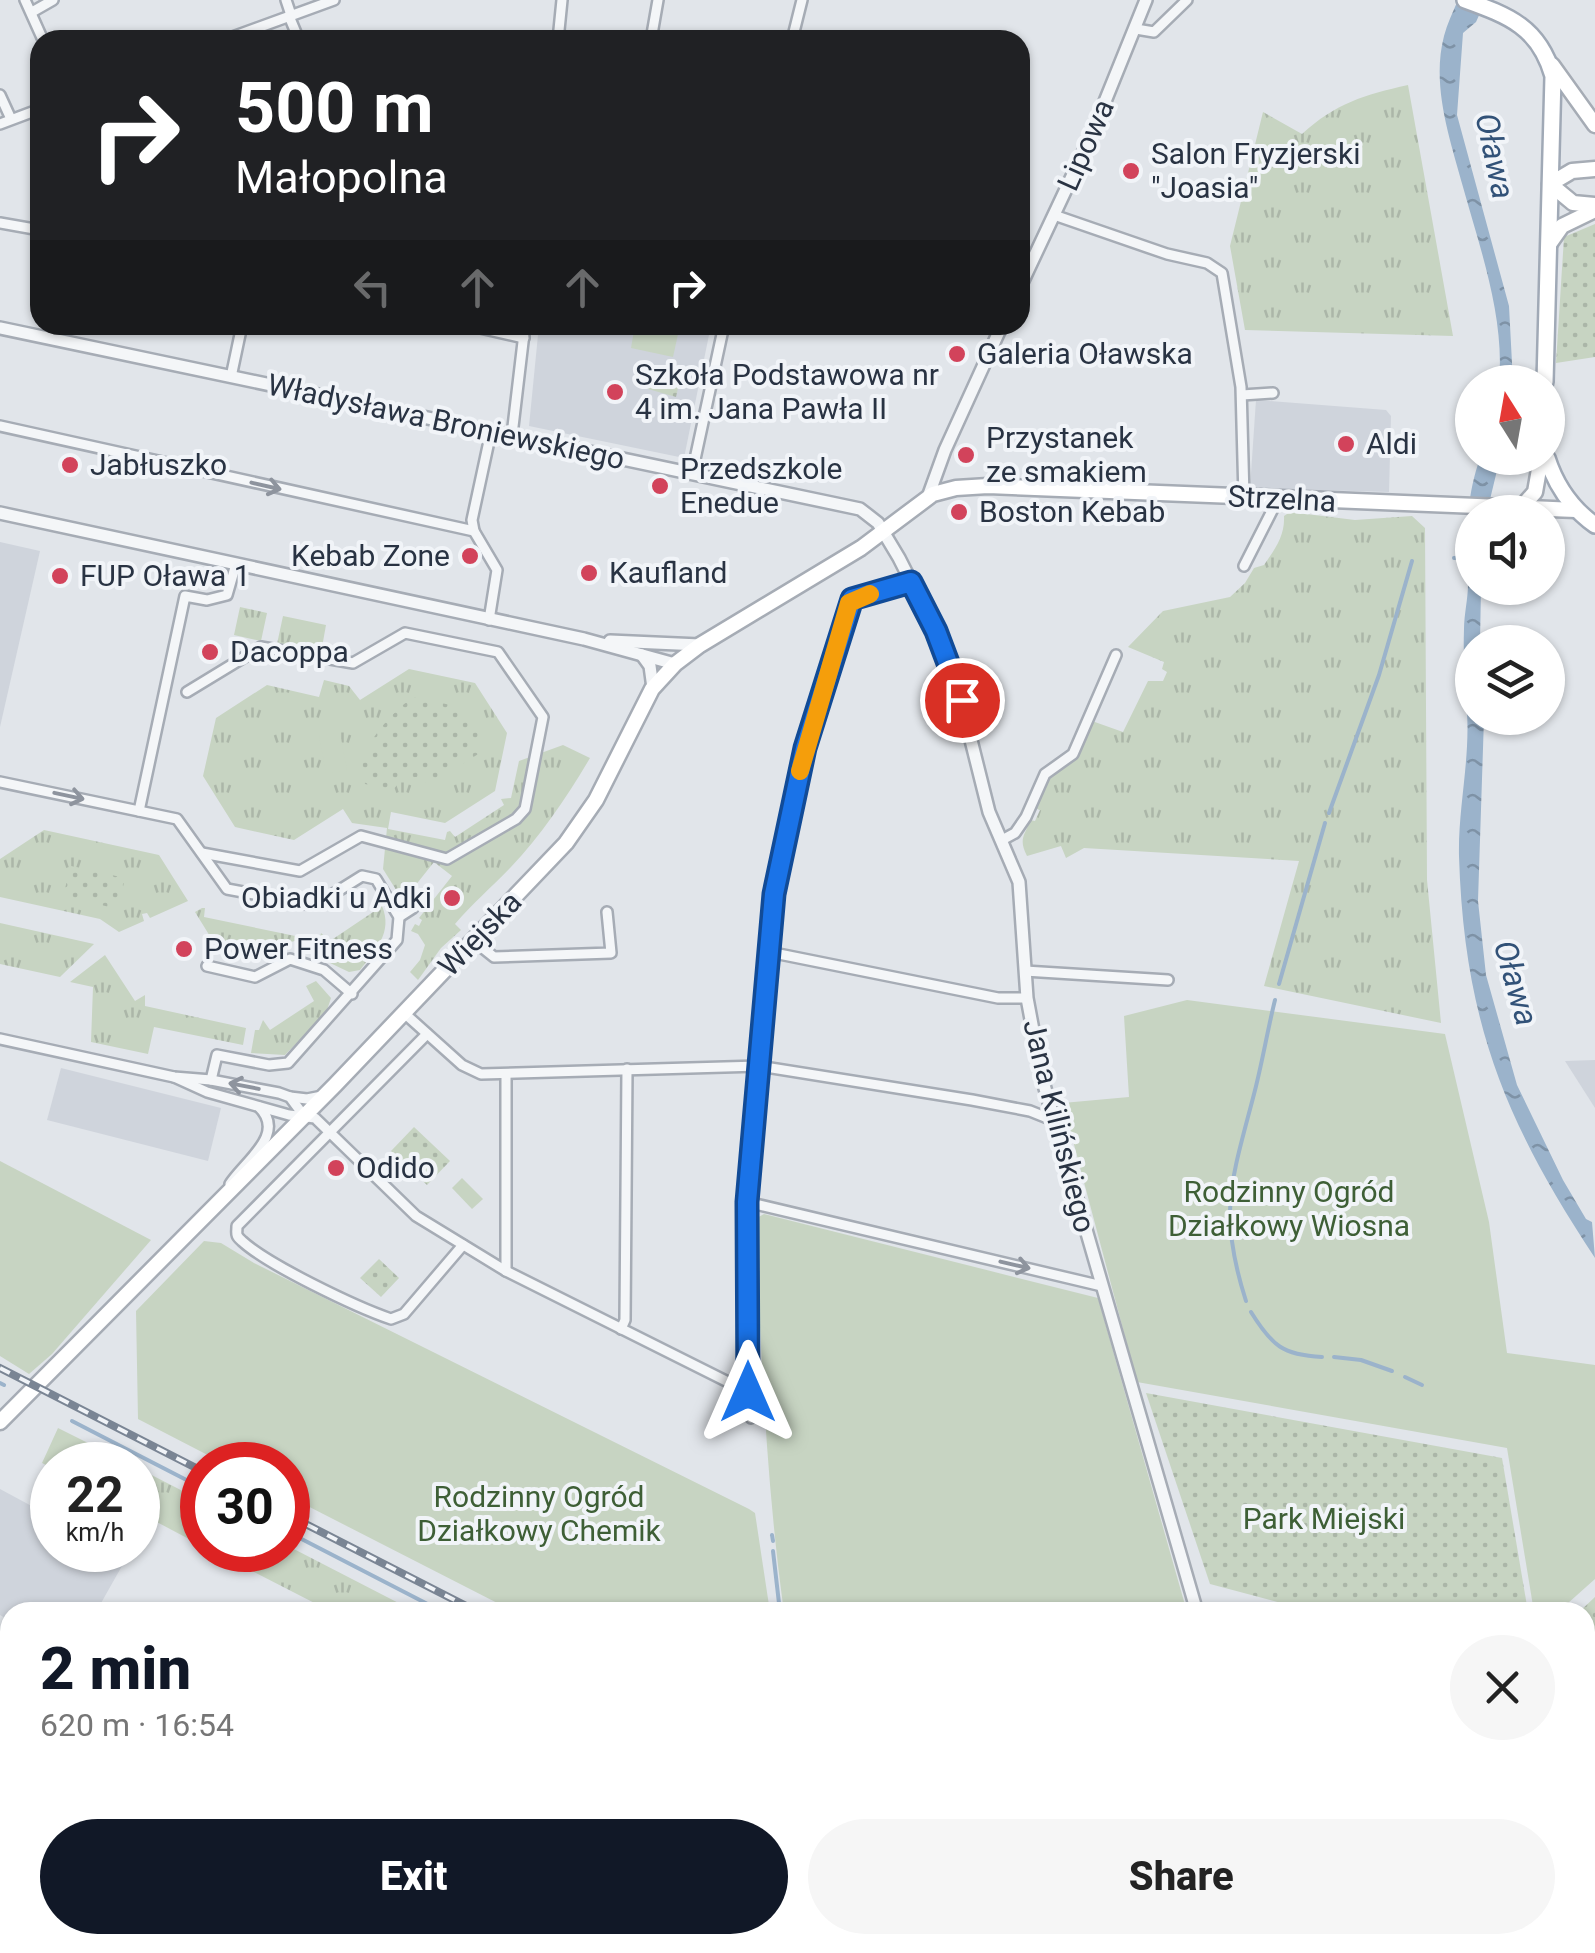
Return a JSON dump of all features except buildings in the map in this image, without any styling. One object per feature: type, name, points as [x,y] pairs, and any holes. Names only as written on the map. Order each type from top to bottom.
[{"type":"main road","points":[[1465,0],[1508,16],[1527,30],[1595,125]]},
{"type":"main road","points":[[1545,365],[1554,84],[1549,61]]},
{"type":"main road","points":[[1550,184],[1572,171],[1595,170]]},
{"type":"main road","points":[[1550,184],[1573,203],[1595,208]]},
{"type":"main road","points":[[1548,248],[1552,235],[1562,226],[1595,208]]},
{"type":"main road","points":[[1553,475],[1576,510],[1595,524]]},
{"type":"main road","name":"Strzelna","points":[[928,497],[943,490],[988,486],[1455,506]]},
{"type":"main road","name":"Wiejska","points":[[0,1422],[325,1095],[566,843],[590,811],[653,688],[676,663],[700,644],[883,532],[928,497]]},
{"type":"main road","name":"Strzelna","points":[[1565,510],[1576,510]]},
{"type":"street","points":[[26,0],[39,30]]},
{"type":"street","points":[[32,12],[53,0]]},
{"type":"street","points":[[286,0],[295,30]]},
{"type":"street","points":[[252,30],[334,0]]},
{"type":"street","points":[[559,30],[562,0]]},
{"type":"street","points":[[654,30],[658,0]]},
{"type":"street","points":[[794,30],[802,0]]},
{"type":"street","name":"Lipowa","points":[[1030,266],[1146,0]]},
{"type":"street","points":[[1136,30],[1154,32],[1187,0]]},
{"type":"street","points":[[0,95],[11,119]]},
{"type":"street","points":[[0,124],[30,112]]},
{"type":"street","points":[[1054,215],[1167,254],[1206,263],[1222,273],[1242,391],[1244,497]]},
{"type":"street","points":[[0,223],[30,228]]},
{"type":"street","name":"Władysława Broniewskiego","points":[[0,328],[30,334]]},
{"type":"street","name":"Władysława Broniewskiego","points":[[33,335],[860,509],[883,532]]},
{"type":"street","points":[[52,339],[53,335]]},
{"type":"street","points":[[231,377],[240,335]]},
{"type":"street","points":[[511,335],[524,338]]},
{"type":"street","points":[[512,435],[524,335]]},
{"type":"street","points":[[692,473],[722,335]]},
{"type":"street","points":[[928,497],[946,447],[997,335]]},
{"type":"street","points":[[1242,391],[1273,393]]},
{"type":"street","points":[[0,426],[474,531]]},
{"type":"street","points":[[489,620],[496,570],[474,531],[474,509],[491,432]]},
{"type":"street","points":[[1244,566],[1278,499]]},
{"type":"street","points":[[0,513],[584,639],[676,663]]},
{"type":"street","name":"Jana Kilińskiego","points":[[883,532],[949,662],[989,812],[1019,882],[1027,998],[1037,1057],[1194,1602]]},
{"type":"street","points":[[138,811],[185,596],[206,600],[226,595],[236,564]]},
{"type":"street","points":[[750,1418],[747,1202],[774,894],[805,748],[849,603],[856,597],[911,582]]},
{"type":"street","points":[[187,692],[262,647],[353,663],[406,632],[498,652],[543,718],[526,809],[516,819],[447,859],[360,836],[300,871],[202,853]]},
{"type":"street","points":[[584,639],[700,644]]},
{"type":"street","points":[[660,645],[672,653],[676,663]]},
{"type":"street","points":[[1002,840],[1014,833],[1026,817],[1045,774],[1073,754],[1116,655]]},
{"type":"street","points":[[642,656],[650,665],[653,688]]},
{"type":"street","points":[[0,782],[177,819],[227,888],[307,904],[322,901],[362,876],[376,879],[399,917],[397,940],[288,1063],[269,1065],[217,1055],[211,1080]]},
{"type":"street","points":[[399,917],[412,908]]},
{"type":"street","points":[[474,941],[494,957],[611,954],[607,912]]},
{"type":"street","points":[[768,952],[998,998],[1027,998]]},
{"type":"street","points":[[207,966],[255,977],[290,960],[324,970],[352,994]]},
{"type":"street","points":[[1025,971],[1168,980]]},
{"type":"street","points":[[403,1012],[467,1069],[480,1074],[759,1066],[1030,1111],[1054,1122]]},
{"type":"street","points":[[427,1034],[237,1226],[239,1239],[272,1260],[391,1319],[404,1314],[463,1245]]},
{"type":"street","points":[[0,1039],[174,1077],[211,1080],[290,1097],[325,1095]]},
{"type":"street","points":[[621,1329],[625,1302],[627,1069]]},
{"type":"street","points":[[506,1074],[506,1271]]},
{"type":"street","points":[[174,1077],[208,1092],[318,1120],[416,1216],[506,1271],[748,1392]]},
{"type":"street","points":[[290,1097],[304,1116]]},
{"type":"street","points":[[218,1202],[267,1139],[268,1117],[257,1105]]},
{"type":"street","points":[[1030,1111],[1050,1106]]},
{"type":"street","points":[[747,1202],[1102,1286]]},
{"type":"shaded area","name":"Szkoła Podstawowa nr 4 im. Jana Pawła II","points":[[538,335],[709,335],[684,458],[529,426]]},
{"type":"shaded area","points":[[1256,400],[1386,410],[1391,416],[1389,492],[1250,488]]},
{"type":"shaded area","points":[[0,542],[40,551],[0,727]]},
{"type":"shaded area","points":[[1595,1060],[1595,1108],[1565,1061]]},
{"type":"shaded area","points":[[61,1068],[221,1108],[208,1161],[47,1120]]},
{"type":"shaded area","points":[[0,1489],[30,1505],[30,1572],[119,1572],[102,1602],[0,1602]]},
{"type":"green space","points":[[1408,85],[1453,336],[1245,330],[1230,246],[1263,112],[1302,134],[1351,102]]},
{"type":"green space","points":[[1595,224],[1595,357],[1556,363],[1564,237]]},
{"type":"green space","points":[[633,335],[678,335],[673,357],[631,348]]},
{"type":"green space","points":[[681,375],[676,397],[648,389],[650,380]]},
{"type":"green space","points":[[1290,512],[1355,520],[1412,516],[1425,528],[1427,880],[1441,1023],[1264,986],[1299,861],[1084,848],[1066,858],[1061,846],[1027,856],[1024,850],[1023,837],[1030,820],[1035,821],[1040,810],[1034,808],[1050,773],[1077,756],[1092,721],[1123,732],[1148,681],[1163,681],[1167,672],[1162,669],[1164,662],[1128,647],[1163,611],[1230,597],[1254,568],[1264,565],[1281,536],[1284,516]]},
{"type":"green space","points":[[240,607],[267,613],[261,641],[234,635]]},
{"type":"green space","points":[[283,616],[326,625],[321,653],[277,644]]},
{"type":"green space","points":[[409,669],[475,683],[507,733],[495,791],[445,823],[391,812],[388,829],[445,840],[450,831],[455,837],[504,805],[501,799],[511,798],[519,761],[563,745],[590,758],[544,828],[455,924],[461,930],[441,948],[418,980],[410,972],[425,945],[411,931],[415,924],[419,926],[419,918],[452,876],[434,862],[403,901],[383,869],[387,828],[352,823],[343,809],[294,840],[235,827],[203,776],[216,718],[267,685],[319,697],[324,680],[349,686],[360,700]]},
{"type":"green space","points":[[414,697],[464,708],[482,738],[480,753],[429,784],[416,777],[402,779],[393,790],[365,784],[362,763],[370,743],[391,716]]},
{"type":"green space","points":[[340,733],[347,770],[326,773],[319,736]]},
{"type":"green space","points":[[44,830],[159,855],[188,901],[150,918],[147,913],[142,914],[144,921],[119,932],[100,919],[0,897],[0,859]]},
{"type":"green space","points":[[71,866],[125,878],[118,909],[63,896]]},
{"type":"green space","points":[[382,906],[384,932],[360,970],[349,972],[311,954],[313,940],[319,941],[321,933],[330,941]]},
{"type":"green space","points":[[202,908],[204,917],[305,938],[236,958],[238,948],[219,943],[216,946],[195,912]]},
{"type":"green space","points":[[0,923],[94,944],[60,977],[0,964]]},
{"type":"green space","points":[[105,955],[135,1001],[145,995],[145,1006],[246,1028],[243,1045],[154,1027],[148,1054],[91,1042],[93,987],[70,982]]},
{"type":"green space","points":[[316,981],[331,998],[326,1013],[285,1055],[251,1053],[255,1030],[259,1030],[263,1020],[270,1030],[314,1001],[306,986]]},
{"type":"green space","name":"Rodzinny Ogród Działkowy Wiosna","points":[[1187,1000],[1445,1034],[1489,1222],[1507,1353],[1595,1365],[1595,1579],[1569,1602],[1532,1602],[1507,1448],[1137,1382],[1063,1103],[1129,1097],[1124,1016]]},
{"type":"green space","points":[[414,1127],[450,1161],[427,1185],[391,1151]]},
{"type":"green space","points":[[0,1161],[151,1240],[52,1354],[29,1374],[0,1356]]},
{"type":"green space","points":[[462,1178],[483,1199],[472,1209],[452,1188]]},
{"type":"green space","points":[[764,1214],[1098,1298],[1184,1602],[783,1602],[768,1466],[755,1219]]},
{"type":"green space","name":"Rodzinny Ogród Działkowy Chemik","points":[[204,1241],[221,1243],[254,1263],[749,1509],[755,1513],[768,1602],[495,1602],[310,1507],[310,1442],[182,1442],[138,1419],[136,1311]]},
{"type":"green space","points":[[379,1259],[399,1278],[381,1297],[360,1278]]},
{"type":"green space","name":"Park Miejski","points":[[1146,1393],[1502,1458],[1526,1602],[1278,1602],[1210,1584]]},
{"type":"green space","points":[[58,1428],[86,1442],[52,1442]]},
{"type":"green space","points":[[160,1479],[180,1490],[180,1534],[160,1524]]},
{"type":"green space","points":[[310,1557],[397,1602],[312,1602],[254,1572],[310,1572]]},
{"type":"water","points":[[1458,0],[1486,0],[1476,22],[1463,33],[1457,115],[1509,306],[1512,365],[1500,365],[1495,308],[1448,131],[1440,74],[1448,22]]},
{"type":"water","points":[[1476,475],[1496,475],[1491,495],[1471,495]]},
{"type":"water","points":[[1466,605],[1481,605],[1480,625],[1465,625]]},
{"type":"water","points":[[1467,735],[1483,735],[1478,901],[1486,975],[1517,1085],[1563,1180],[1586,1219],[1592,1222],[1595,1258],[1536,1161],[1495,1068],[1480,1020],[1463,915],[1459,856]]},
{"type":"waterway","points":[[1329,813],[1379,675],[1412,561]]},
{"type":"waterway","points":[[1279,984],[1325,823]]},
{"type":"waterway","points":[[1246,1301],[1232,1244],[1231,1198],[1275,1000]]},
{"type":"waterway","points":[[1251,1312],[1272,1341],[1297,1354],[1322,1357]]},
{"type":"waterway","points":[[1334,1357],[1361,1360],[1392,1371]]},
{"type":"waterway","points":[[1405,1377],[1422,1385]]},
{"type":"waterway","points":[[0,1383],[4,1385]]},
{"type":"waterway","points":[[72,1421],[180,1477]]},
{"type":"waterway","points":[[772,1535],[773,1541]]},
{"type":"waterway","points":[[310,1543],[424,1602]]},
{"type":"waterway","points":[[773,1551],[779,1602]]},
{"type":"railway","points":[[0,1368],[180,1460]]},
{"type":"railway","points":[[310,1526],[458,1602]]},
{"type":"slow traffic","points":[[800,771],[849,603],[870,594]]},
{"type":"place","name":"Salon Fryzjerski \"Joasia\"","points":[[1131,171]]},
{"type":"place","name":"Galeria Oławska","points":[[957,354]]},
{"type":"place","name":"Szkoła Podstawowa nr 4 im. Jana Pawła II","points":[[615,392]]},
{"type":"place","name":"Aldi","points":[[1346,444]]},
{"type":"place","name":"Przystanek ze smakiem","points":[[966,455]]},
{"type":"place","name":"Jabłuszko","points":[[70,465]]},
{"type":"place","name":"Przedszkole Enedue","points":[[660,486]]},
{"type":"place","name":"Boston Kebab","points":[[959,512]]},
{"type":"place","name":"Kebab Zone","points":[[470,556]]},
{"type":"place","name":"Kaufland","points":[[589,573]]},
{"type":"place","name":"FUP Oława 1","points":[[60,576]]},
{"type":"place","name":"Dacoppa","points":[[210,652]]},
{"type":"place","name":"Obiadki u Adki","points":[[452,898]]},
{"type":"place","name":"Power Fitness","points":[[184,949]]},
{"type":"place","name":"Odido","points":[[336,1168]]},
{"type":"route","points":[[748,1392],[747,1202],[774,894],[805,748],[852,599],[911,582],[936,631],[962,700]]},
{"type":"water label","name":"Oława","points":[[1495,156]]},
{"type":"water label","name":"Oława","points":[[1516,983]]}]
